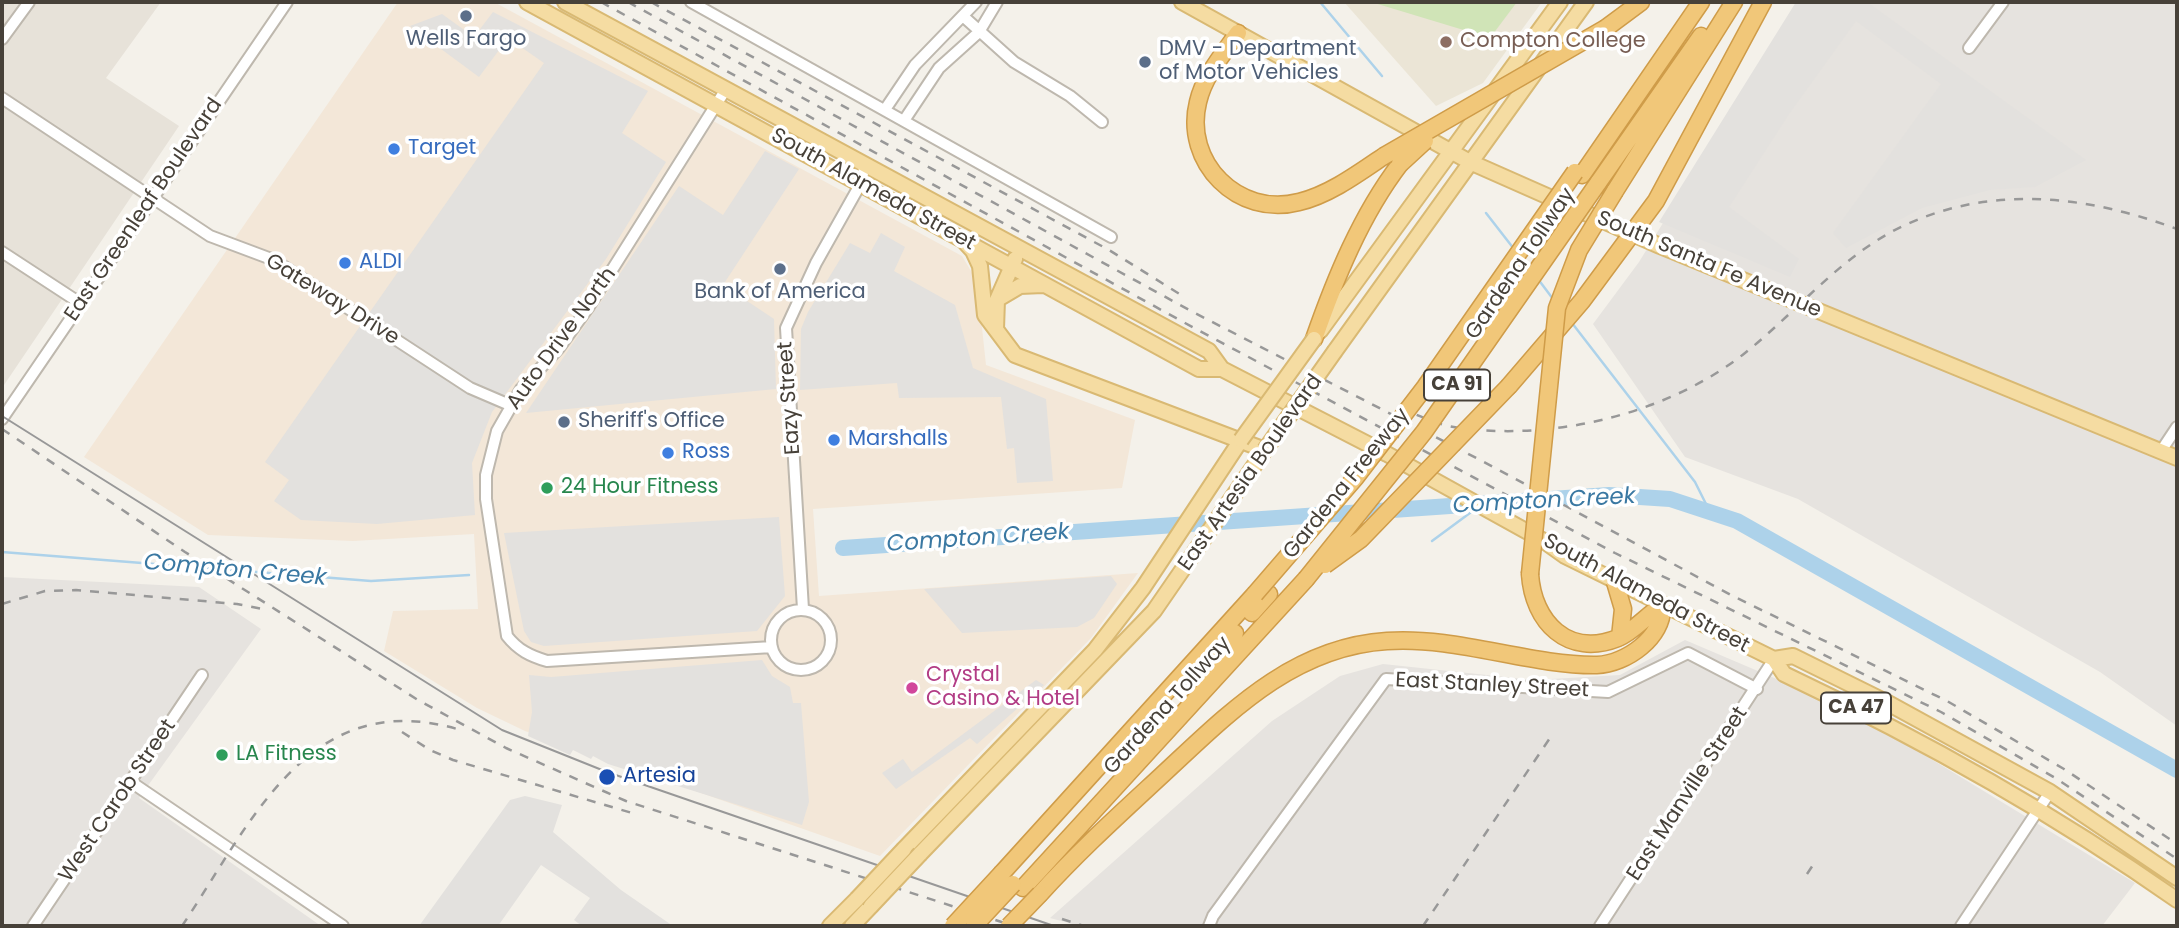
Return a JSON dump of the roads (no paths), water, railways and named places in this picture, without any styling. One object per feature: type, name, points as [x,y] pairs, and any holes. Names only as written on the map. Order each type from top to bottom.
[{"type":"highway","points":[[1238,33],[1208,76],[1196,111],[1199,147],[1209,170],[1243,197],[1286,204],[1319,194],[1606,28],[1641,2]]},
{"type":"highway","name":"Gardena Freeway","points":[[989,926],[1046,824],[1262,594],[1416,398],[1578,173],[1690,2]]},
{"type":"highway","name":"Gardena Tollway","points":[[1578,173],[1700,2]]},
{"type":"highway","name":"Gardena Freeway","points":[[1217,676],[1306,579],[1424,432],[1726,2]]},
{"type":"highway","points":[[1662,606],[1620,637],[1588,643],[1559,634],[1539,614],[1531,591],[1530,575],[1557,308],[1579,250],[1734,2]]},
{"type":"highway","points":[[1306,579],[1360,539],[1509,386],[1582,301],[1632,235],[1676,165],[1763,2]]},
{"type":"highway","points":[[1314,339],[1374,200],[1400,164],[1454,117]]},
{"type":"highway","points":[[1615,582],[1623,610],[1620,637]]},
{"type":"highway","points":[[1009,926],[1075,855],[1237,706],[1270,681],[1309,660],[1348,648],[1387,641],[1436,642],[1600,665],[1625,657],[1647,641],[1662,614],[1662,606]]},
{"type":"highway","name":"Gardena Tollway","points":[[974,926],[1198,683],[1217,676]]},
{"type":"highway","name":"Gardena Freeway","points":[[953,926],[1012,882]]},
{"type":"main road","name":"South Alameda Street","points":[[527,2],[1199,369],[1222,369]]},
{"type":"main road","name":"South Alameda Street","points":[[565,2],[1209,351],[1222,369],[1388,454],[1544,541],[1565,556],[1774,659],[1784,674],[1896,728],[2039,808],[2177,900]]},
{"type":"main road","name":"South Santa Fe Avenue","points":[[1182,2],[1470,162],[1632,235],[2177,458]]},
{"type":"main road","name":"East Artesia Boulevard","points":[[1083,676],[1143,588],[1235,438],[1314,339],[1560,2]]},
{"type":"main road","name":"East Artesia Boulevard","points":[[852,926],[920,855],[968,795],[1173,586],[1335,351],[1586,2]]},
{"type":"main road","points":[[961,238],[973,251],[980,266],[985,315],[1007,348],[1026,361],[1265,450]]},
{"type":"main road","points":[[996,330],[994,321],[997,300],[1020,249]]},
{"type":"main road","points":[[997,300],[1020,286],[1048,286]]},
{"type":"main road","name":"South Alameda Street","points":[[1774,659],[1793,656],[1886,702],[2050,792],[2177,878]]},
{"type":"main road","name":"East Artesia Boulevard","points":[[830,926],[904,849],[968,795]]},
{"type":"street","points":[[2,39],[29,2]]},
{"type":"street","name":"East Greenleaf Boulevard","points":[[2,419],[7,402],[80,303],[287,2]]},
{"type":"street","points":[[691,2],[886,108],[1111,237]]},
{"type":"street","points":[[886,108],[915,65],[976,2]]},
{"type":"street","points":[[905,119],[939,68],[979,32],[997,2]]},
{"type":"street","points":[[1969,48],[2003,2]]},
{"type":"street","points":[[964,17],[1014,62],[1070,96],[1102,121]]},
{"type":"street","name":"Auto Drive North","points":[[726,89],[675,175],[588,308],[559,348],[521,390],[497,431],[486,475],[486,499],[507,636],[515,646],[532,657],[547,661],[772,647]]},
{"type":"street","name":"Gateway Drive","points":[[2,98],[221,242],[274,260],[470,388],[512,406]]},
{"type":"street","name":"Eazy Street","points":[[803,609],[786,328],[816,263],[861,183],[865,164]]},
{"type":"street","points":[[2,252],[80,303]]},
{"type":"street","points":[[2161,451],[2177,427]]},
{"type":"street","points":[[803,609],[819,615],[830,630],[831,643],[823,660],[806,670],[793,669],[782,663],[772,647],[771,636],[778,620],[786,613],[803,609]]},
{"type":"street","name":"East Stanley Street","points":[[1209,926],[1213,916],[1386,679],[1608,692],[1688,653],[1757,689]]},
{"type":"street","name":"East Manville Street","points":[[1600,926],[1757,689],[1774,659]]},
{"type":"street","name":"West Carob Street","points":[[33,926],[202,675]]},
{"type":"street","points":[[131,782],[343,926]]},
{"type":"street","points":[[1961,926],[2050,792]]},
{"type":"waterway","points":[[1320,2],[1382,76]]},
{"type":"waterway","points":[[1486,213],[1514,249]]},
{"type":"waterway","points":[[1538,279],[1553,299]]},
{"type":"waterway","points":[[1572,323],[1695,482],[1710,512]]},
{"type":"waterway","name":"Compton Creek","points":[[843,548],[1609,495],[1670,499],[1737,521],[2177,770]]},
{"type":"waterway","points":[[1432,541],[1474,510]]},
{"type":"waterway","name":"Compton Creek","points":[[2,552],[371,581],[469,575]]},
{"type":"tram line","points":[[2,416],[502,730],[607,772],[1054,926]]},
{"type":"railway","points":[[601,2],[1185,323],[1615,553],[1941,712],[2057,779],[2177,859]]},
{"type":"railway","points":[[628,2],[1191,311],[1484,462],[1731,595],[1947,701],[2064,769],[2177,844]]},
{"type":"railway","points":[[651,2],[1109,250],[1186,298]]},
{"type":"railway","points":[[1400,408],[1445,425],[1497,431],[1572,426],[1647,407],[1715,374],[1745,353],[1840,267],[1882,237],[1939,212],[1973,204],[2041,199],[2076,202],[2177,229]]},
{"type":"railway","points":[[2,429],[185,552],[418,700],[506,748],[626,801],[1014,926]]},
{"type":"railway","points":[[2,604],[45,591],[76,590],[237,604],[268,610]]},
{"type":"railway","points":[[182,926],[260,808],[289,774],[322,746],[361,727],[405,721],[457,729]]},
{"type":"railway","points":[[402,732],[430,750],[453,760],[632,813]]},
{"type":"railway","points":[[1423,926],[1550,738]]},
{"type":"railway","points":[[1807,874],[1813,865]]},
{"type":"railway","points":[[1062,919],[1084,926]]},
{"type":"place","name":"Wells Fargo","points":[[466,16]]},
{"type":"place","name":"Compton College","points":[[1446,42]]},
{"type":"place","name":"DMV - Department of Motor Vehicles","points":[[1145,62]]},
{"type":"place","name":"Target","points":[[394,149]]},
{"type":"place","name":"ALDI","points":[[345,263]]},
{"type":"place","name":"Bank of America","points":[[780,269]]},
{"type":"place","name":"Sheriff's Office","points":[[564,422]]},
{"type":"place","name":"Marshalls","points":[[834,440]]},
{"type":"place","name":"Ross","points":[[668,453]]},
{"type":"place","name":"24 Hour Fitness","points":[[547,488]]},
{"type":"place","name":"Crystal Casino & Hotel","points":[[912,688]]},
{"type":"place","name":"LA Fitness","points":[[222,755]]},
{"type":"place","name":"Artesia","points":[[607,777]]}]
